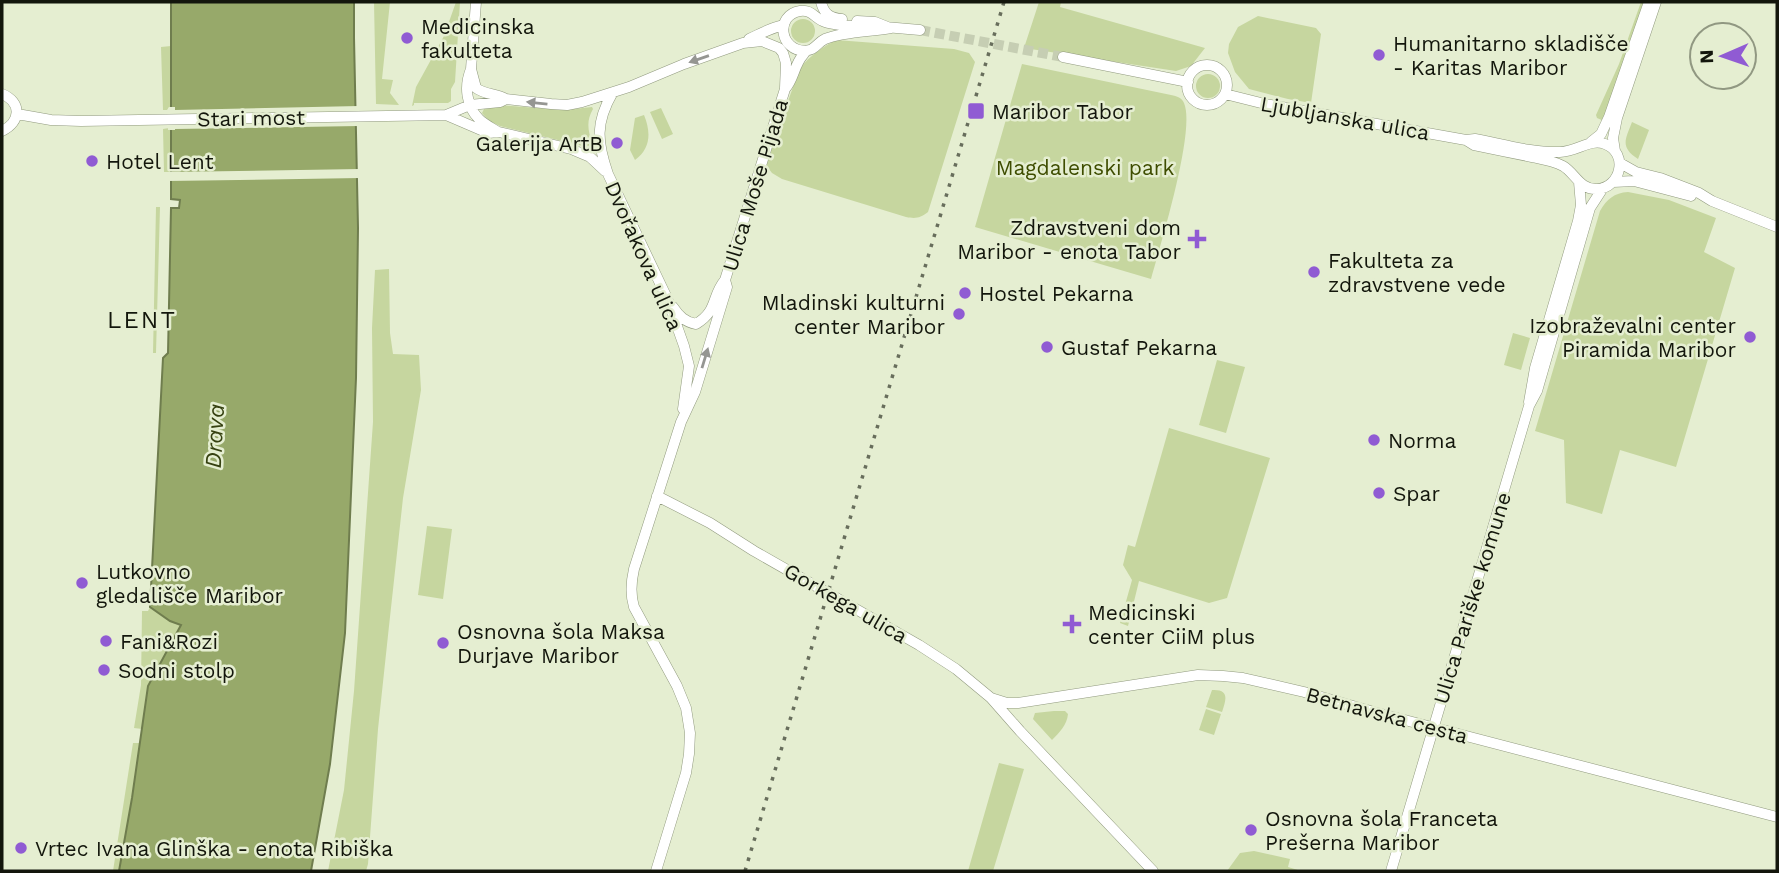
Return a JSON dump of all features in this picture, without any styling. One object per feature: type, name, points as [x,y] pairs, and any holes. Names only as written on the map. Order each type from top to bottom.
[{"type":"street","points":[[476,2],[471,69],[467,84],[470,105],[477,118],[499,132]]},
{"type":"street","points":[[821,2],[827,15],[832,17],[876,22],[891,28]]},
{"type":"street","points":[[1554,157],[1579,149],[1601,134],[1648,2]]},
{"type":"street","points":[[1554,157],[1592,189],[1603,188],[1613,182],[1619,172],[1620,163],[1613,138],[1615,129],[1656,2]]},
{"type":"street","points":[[820,42],[823,30],[820,20],[813,13],[800,11],[791,16],[784,25],[787,43],[798,51],[814,48],[820,42],[838,35],[891,28]]},
{"type":"street","points":[[820,20],[848,26],[920,30]]},
{"type":"street","points":[[743,43],[766,29],[784,25]]},
{"type":"street","points":[[471,69],[476,88],[485,93],[506,99],[567,105],[613,92],[743,43],[762,41],[779,48],[783,53],[786,63],[785,89]]},
{"type":"street","points":[[785,89],[806,51]]},
{"type":"street","points":[[1063,57],[1188,82]]},
{"type":"street","points":[[1208,65],[1215,67],[1226,78],[1226,94],[1214,104],[1203,105],[1190,95],[1188,82],[1196,69],[1208,65]]},
{"type":"street","name":"Ulica Moše Pijada","points":[[725,281],[785,89]]},
{"type":"street","name":"Dvořakova ulica","points":[[613,92],[601,115],[601,155],[667,298],[684,346],[689,366],[681,422]]},
{"type":"street","points":[[2,94],[14,103],[17,114],[12,125],[2,131]]},
{"type":"street","name":"Ljubljanska ulica","points":[[1226,94],[1265,104],[1466,141],[1474,145],[1554,157]]},
{"type":"street","points":[[446,115],[470,105],[506,99]]},
{"type":"street","name":"Stari most","points":[[17,114],[55,120],[446,115]]},
{"type":"street","points":[[446,115],[488,132],[557,145],[584,154],[608,174]]},
{"type":"street","points":[[1591,142],[1604,143],[1615,151]]},
{"type":"street","points":[[1576,177],[1573,161],[1579,149]]},
{"type":"street","points":[[1620,163],[1636,172],[1699,193],[1712,201]]},
{"type":"street","name":"Ulica Pariške komune","points":[[1529,406],[1535,368],[1578,221],[1581,198],[1576,177]]},
{"type":"street","points":[[1613,182],[1634,181],[1712,201],[1777,228]]},
{"type":"street","name":"Ulica Pariške komune","points":[[1391,871],[1590,208],[1603,188]]},
{"type":"street","points":[[667,298],[682,318],[696,324],[710,313],[725,281]]},
{"type":"street","points":[[656,871],[685,773],[690,733],[686,708],[677,686],[634,607],[631,596],[634,569],[681,422],[695,392],[727,287],[725,281]]},
{"type":"street","name":"Gorkega ulica","points":[[657,496],[710,523],[947,663],[991,698],[1153,871]]},
{"type":"street","name":"Betnavska cesta","points":[[991,698],[1007,703],[1025,703],[1183,677],[1215,675],[1243,678],[1777,817]]},
{"type":"green space","points":[[374,2],[390,2],[382,79],[393,80],[390,93],[399,105],[376,104]]},
{"type":"green space","points":[[456,2],[460,2],[455,82],[451,89],[451,101],[414,103],[412,106],[416,87],[444,36]]},
{"type":"green space","points":[[1039,2],[1061,2],[1060,7],[1205,48],[1191,66],[1176,71],[1024,48]]},
{"type":"green space","points":[[1641,2],[1646,2],[1604,121],[1596,115],[1619,64]]},
{"type":"green space","points":[[1258,16],[1316,28],[1321,34],[1311,103],[1249,89],[1235,72],[1228,53],[1229,44],[1238,27]]},
{"type":"green space","points":[[803,19],[812,22],[815,31],[812,40],[803,43],[794,40],[791,31],[794,22]]},
{"type":"green space","name":"Magdalenski park","points":[[836,40],[954,49],[969,53],[975,62],[928,212],[923,216],[906,217],[782,179],[772,173],[765,164],[800,68],[816,52]]},
{"type":"green space","points":[[171,46],[170,107],[163,110],[161,47]]},
{"type":"green space","name":"Magdalenski park","points":[[1022,64],[1173,95],[1183,101],[1186,117],[1181,162],[1151,279],[975,227]]},
{"type":"green space","points":[[1208,74],[1219,81],[1220,86],[1213,97],[1208,98],[1197,91],[1196,86],[1203,75]]},
{"type":"green space","points":[[498,105],[564,110],[592,107],[588,126],[592,143],[587,147],[500,126],[489,121],[482,113],[485,107]]},
{"type":"green space","points":[[661,108],[673,134],[662,139],[650,112]]},
{"type":"green space","points":[[644,115],[648,128],[647,145],[635,160],[630,150],[635,118]]},
{"type":"green space","points":[[1632,122],[1649,130],[1638,159],[1626,147]]},
{"type":"green space","points":[[163,129],[172,130],[171,172],[164,172]]},
{"type":"green space","points":[[1628,192],[1669,200],[1716,218],[1704,252],[1735,268],[1676,467],[1620,450],[1602,514],[1566,503],[1564,440],[1535,431],[1600,211],[1611,197]]},
{"type":"green space","points":[[156,207],[160,207],[156,353],[153,353]]},
{"type":"green space","points":[[389,269],[393,354],[419,355],[421,390],[403,498],[378,729],[368,864],[366,871],[328,871],[344,790],[354,691],[373,422],[372,328],[375,270]]},
{"type":"green space","points":[[1513,333],[1530,338],[1521,370],[1504,365]]},
{"type":"green space","points":[[1217,360],[1245,367],[1226,433],[1199,425]]},
{"type":"green space","points":[[1169,428],[1270,458],[1227,598],[1209,603],[1139,581],[1128,626],[1120,623],[1132,580],[1123,565],[1128,545],[1135,547]]},
{"type":"green space","points":[[427,526],[452,529],[443,599],[418,595]]},
{"type":"green space","points":[[150,607],[170,621],[182,625],[148,686],[142,729],[134,728],[141,685],[142,611],[148,611]]},
{"type":"green space","points":[[1212,690],[1224,693],[1222,712],[1206,707]]},
{"type":"green space","points":[[1206,709],[1221,714],[1214,735],[1199,730]]},
{"type":"green space","points":[[1065,711],[1068,714],[1060,732],[1052,740],[1033,719],[1035,713]]},
{"type":"green space","points":[[133,743],[140,743],[132,798],[119,871],[113,871]]},
{"type":"green space","points":[[999,763],[1024,769],[993,871],[968,871]]},
{"type":"green space","points":[[1254,851],[1290,859],[1288,867],[1301,871],[1227,871],[1240,853]]},
{"type":"water","name":"Drava","points":[[171,2],[354,2],[358,228],[356,378],[345,633],[330,764],[311,871],[119,871],[148,686],[181,625],[150,607],[163,358],[168,353],[171,208],[179,208],[180,200],[171,199]]},
{"type":"pier","points":[[359,106],[359,126],[168,130],[169,107],[175,107],[175,110]]},
{"type":"pier","points":[[360,169],[360,178],[168,181],[168,172]]},
{"type":"tunnel","points":[[920,30],[1063,57]]},
{"type":"railway","points":[[745,871],[1004,2]]},
{"type":"place","name":"Medicinska fakulteta","points":[[407,38]]},
{"type":"place","name":"Humanitarno skladišče - Karitas Maribor","points":[[1379,55]]},
{"type":"place","name":"Maribor Tabor","points":[[976,111]]},
{"type":"place","name":"Galerija ArtB","points":[[617,143]]},
{"type":"place","name":"Hotel Lent","points":[[92,161]]},
{"type":"place","name":"Zdravstveni dom Maribor - enota Tabor","points":[[1197,239]]},
{"type":"place","name":"Fakulteta za zdravstvene vede","points":[[1314,272]]},
{"type":"place","name":"Hostel Pekarna","points":[[965,293]]},
{"type":"place","name":"Mladinski kulturni center Maribor","points":[[959,314]]},
{"type":"place","name":"Izobraževalni center Piramida Maribor","points":[[1750,337]]},
{"type":"place","name":"Gustaf Pekarna","points":[[1047,347]]},
{"type":"place","name":"Norma","points":[[1374,440]]},
{"type":"place","name":"Spar","points":[[1379,493]]},
{"type":"place","name":"Lutkovno gledališče Maribor","points":[[82,583]]},
{"type":"place","name":"Medicinski center CiiM plus","points":[[1072,624]]},
{"type":"place","name":"Fani&Rozi","points":[[106,641]]},
{"type":"place","name":"Osnovna šola Maksa Durjave Maribor","points":[[443,643]]},
{"type":"place","name":"Sodni stolp","points":[[104,670]]},
{"type":"place","name":"Osnovna šola Franceta Prešerna Maribor","points":[[1251,830]]},
{"type":"place","name":"Vrtec Ivana Glinška - enota Ribiška","points":[[21,848]]},
{"type":"district","name":"LENT","points":[[142,320]]}]
